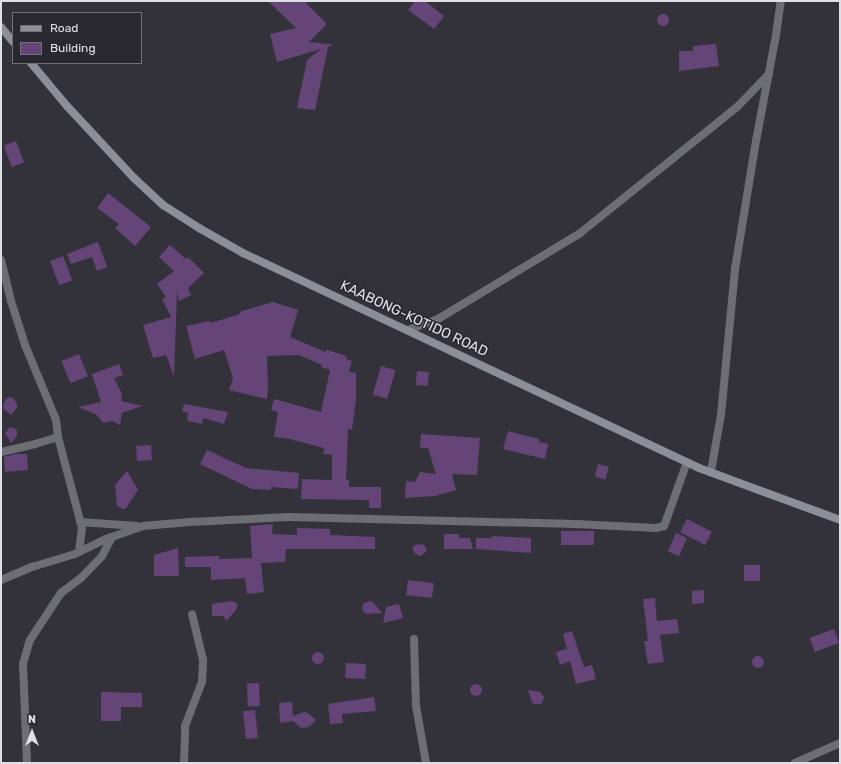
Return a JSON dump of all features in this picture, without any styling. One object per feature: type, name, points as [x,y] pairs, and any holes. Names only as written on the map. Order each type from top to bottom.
[{"type":"main road","points":[[1,27],[12,41]]},
{"type":"main road","name":"KAABONG-KOTIDO ROAD","points":[[32,64],[103,147],[163,205],[199,228],[243,253],[687,462],[840,520]]},
{"type":"street","points":[[711,471],[721,415],[735,268],[781,1]]},
{"type":"street","points":[[408,330],[438,319],[579,234],[737,108],[769,73]]},
{"type":"street","points":[[1,260],[11,301],[26,345],[56,420],[58,437],[80,522],[82,541],[79,552]]},
{"type":"street","points":[[1,452],[58,437]]},
{"type":"street","points":[[80,522],[143,526],[289,517],[576,524],[656,528],[664,526],[668,518],[687,462]]},
{"type":"street","points":[[1,580],[32,567],[79,552],[112,537],[143,526]]},
{"type":"street","points":[[27,763],[23,664],[30,640],[61,593],[81,578],[102,556],[112,537]]},
{"type":"street","points":[[184,763],[185,726],[202,682],[203,660],[192,614]]},
{"type":"street","points":[[414,639],[416,706],[426,763]]},
{"type":"street","points":[[795,763],[840,743]]},
{"type":"building","points":[[268,1],[304,1],[327,24],[309,42],[329,43],[328,44],[333,45],[328,47],[315,110],[297,108],[307,60],[321,49],[277,62],[270,34],[296,28]]},
{"type":"building","points":[[415,1],[425,1],[444,16],[434,29],[408,10]]},
{"type":"building","points":[[663,14],[667,16],[669,20],[667,24],[663,26],[659,24],[657,20],[659,16]]},
{"type":"building","points":[[716,44],[719,66],[679,71],[679,51],[693,51],[693,46]]},
{"type":"building","points":[[16,141],[24,163],[12,167],[4,145]]},
{"type":"building","points":[[108,193],[151,227],[135,246],[115,228],[119,224],[97,208]]},
{"type":"building","points":[[98,242],[107,267],[97,271],[92,257],[71,264],[67,254]]},
{"type":"building","points":[[170,245],[186,259],[188,257],[204,273],[188,288],[191,295],[179,301],[177,292],[174,376],[166,355],[153,358],[143,325],[171,317],[162,299],[166,297],[157,284],[174,271],[159,257]]},
{"type":"building","points":[[63,256],[72,280],[59,285],[50,261]]},
{"type":"building","points":[[273,302],[298,310],[290,337],[325,352],[327,350],[347,356],[346,359],[352,361],[349,372],[356,373],[356,400],[352,430],[348,429],[346,480],[349,480],[349,487],[381,487],[381,508],[369,508],[369,500],[301,499],[302,479],[332,480],[332,455],[323,454],[324,448],[290,439],[274,437],[278,412],[271,410],[274,399],[321,412],[330,370],[321,367],[322,365],[299,355],[267,356],[267,399],[229,390],[233,378],[224,350],[195,359],[186,326],[210,321],[211,323],[240,314],[239,312]]},
{"type":"building","points":[[79,354],[88,376],[70,383],[61,361]]},
{"type":"building","points":[[119,364],[123,375],[114,378],[122,394],[121,401],[142,406],[122,413],[120,425],[112,421],[103,423],[97,415],[78,407],[101,402],[92,374]]},
{"type":"building","points":[[381,366],[395,370],[387,399],[373,395]]},
{"type":"building","points":[[417,371],[429,372],[428,386],[416,385]]},
{"type":"building","points":[[9,397],[13,398],[17,404],[17,408],[11,415],[4,409],[3,405]]},
{"type":"building","points":[[184,404],[228,412],[224,424],[203,418],[202,424],[187,421],[188,413],[182,411]]},
{"type":"building","points":[[10,427],[17,430],[17,436],[11,443],[5,433]]},
{"type":"building","points":[[508,431],[539,439],[539,442],[548,444],[545,459],[503,449]]},
{"type":"building","points":[[421,434],[480,438],[477,475],[452,474],[456,490],[435,496],[405,498],[406,481],[415,482],[420,472],[436,474],[428,448],[420,448]]},
{"type":"building","points":[[151,445],[152,460],[137,461],[136,446]]},
{"type":"building","points":[[207,450],[246,468],[299,473],[298,489],[271,487],[271,490],[252,489],[200,464]]},
{"type":"building","points":[[15,454],[27,454],[28,470],[5,472],[4,457]]},
{"type":"building","points":[[598,464],[609,467],[605,479],[595,477]]},
{"type":"building","points":[[127,471],[138,490],[126,508],[123,509],[117,506],[115,485]]},
{"type":"building","points":[[687,519],[712,532],[705,545],[680,532]]},
{"type":"building","points":[[273,524],[272,534],[297,535],[297,528],[330,529],[330,535],[375,537],[375,549],[286,549],[285,562],[261,563],[264,592],[247,594],[245,578],[211,580],[211,567],[185,567],[185,557],[219,556],[219,559],[252,558],[250,526]]},
{"type":"building","points":[[561,531],[594,531],[594,545],[561,545]]},
{"type":"building","points":[[676,533],[687,538],[679,556],[668,551]]},
{"type":"building","points":[[444,534],[459,534],[459,538],[470,538],[473,549],[444,549]]},
{"type":"building","points":[[492,536],[531,538],[531,553],[476,549],[476,538],[492,538]]},
{"type":"building","points":[[418,544],[424,545],[427,550],[421,556],[415,554],[412,547]]},
{"type":"building","points":[[178,548],[179,576],[154,576],[154,555]]},
{"type":"building","points":[[744,565],[760,565],[760,581],[744,581]]},
{"type":"building","points":[[408,580],[434,583],[432,598],[406,595]]},
{"type":"building","points":[[704,590],[704,603],[692,604],[692,591]]},
{"type":"building","points":[[655,598],[657,621],[677,619],[679,633],[660,635],[664,662],[648,664],[644,641],[648,641],[643,599]]},
{"type":"building","points":[[232,601],[238,604],[236,610],[226,621],[224,616],[212,616],[212,604]]},
{"type":"building","points":[[369,601],[373,602],[382,613],[365,614],[362,608],[363,604]]},
{"type":"building","points":[[399,604],[403,618],[383,623],[386,607]]},
{"type":"building","points":[[834,629],[839,643],[815,652],[810,638]]},
{"type":"building","points":[[572,631],[584,667],[592,665],[596,679],[576,684],[570,661],[560,665],[556,652],[567,649],[563,634]]},
{"type":"building","points":[[318,652],[322,654],[324,658],[322,662],[318,664],[314,662],[312,658],[314,654]]},
{"type":"building","points":[[756,656],[760,656],[764,662],[760,668],[756,668],[752,664],[752,660]]},
{"type":"building","points":[[346,663],[366,664],[365,679],[345,678]]},
{"type":"building","points":[[247,683],[259,683],[260,706],[248,706]]},
{"type":"building","points":[[474,684],[478,684],[482,690],[478,696],[474,696],[470,692],[470,688]]},
{"type":"building","points":[[528,690],[540,692],[544,697],[541,704],[534,704],[532,702]]},
{"type":"building","points":[[101,692],[142,693],[142,707],[121,707],[121,721],[101,721]]},
{"type":"building","points":[[374,697],[376,711],[342,714],[343,723],[330,724],[328,704]]},
{"type":"building","points":[[292,702],[293,716],[304,712],[308,713],[316,720],[309,727],[301,728],[293,721],[280,723],[279,703]]},
{"type":"building","points":[[255,710],[258,738],[246,739],[243,711]]}]
